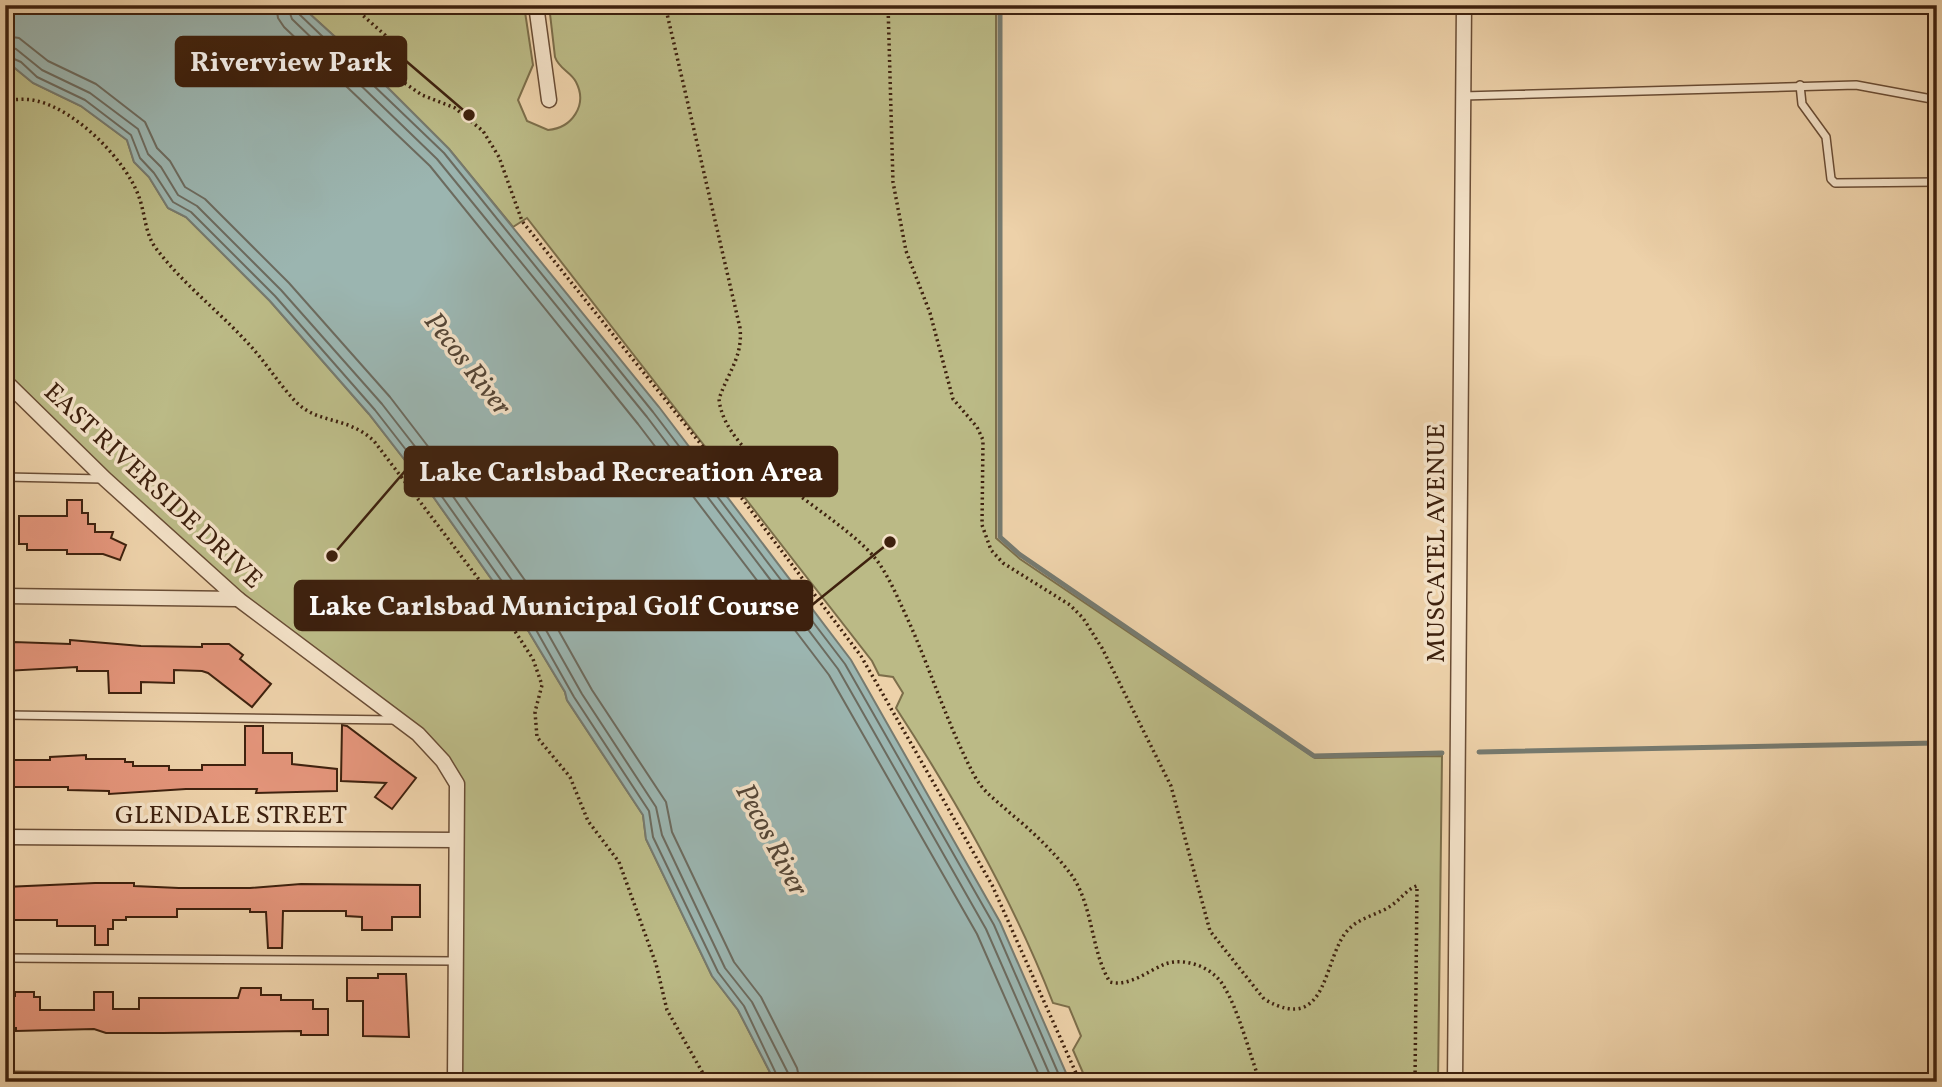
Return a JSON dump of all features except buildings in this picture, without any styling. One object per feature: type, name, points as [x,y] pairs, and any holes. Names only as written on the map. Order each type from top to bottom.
[{"type":"street","points":[[536,5],[549,100]]},
{"type":"street","name":"MUSCATEL AVENUE","points":[[1455,1082],[1464,5]]},
{"type":"street","name":"EAST RIVERSIDE DRIVE","points":[[5,381],[105,479],[238,599],[400,720],[430,745],[452,773],[457,784],[454,1082]]},
{"type":"street","points":[[5,596],[238,599]]},
{"type":"street","name":"GLENDALE STREET","points":[[5,837],[456,840]]},
{"type":"street","points":[[5,1079],[334,1082]]},
{"type":"lane","points":[[1800,85],[1802,104],[1826,137],[1831,179],[1835,183],[1937,182]]},
{"type":"lane","points":[[1462,96],[1856,85],[1937,100]]},
{"type":"lane","points":[[5,477],[105,479]]},
{"type":"lane","points":[[5,715],[400,720]]},
{"type":"lane","points":[[5,958],[455,961]]},
{"type":"path","points":[[351,5],[385,35],[394,53],[396,73],[403,82],[422,95],[456,108],[483,131],[499,158],[522,221],[700,443],[861,656],[997,894],[1080,1082]]},
{"type":"path","points":[[665,5],[740,328],[742,344],[738,358],[719,399],[724,420],[734,435],[788,489],[822,512],[876,560],[911,625],[974,776],[981,788],[1012,814],[1071,874],[1094,931],[1110,982],[1125,983],[1178,961],[1189,962],[1207,971],[1223,984],[1260,1082]]},
{"type":"path","points":[[888,5],[896,205],[906,251],[930,313],[953,399],[977,427],[983,440],[982,526],[985,538],[1003,563],[1070,605],[1090,628],[1171,786],[1210,931],[1264,999],[1275,1006],[1297,1007],[1317,998],[1323,989],[1341,939],[1350,928],[1391,906],[1418,886],[1415,1082]]},
{"type":"path","points":[[5,100],[38,101],[52,106],[105,145],[134,185],[152,244],[169,264],[255,351],[295,400],[314,415],[353,424],[374,440],[496,602],[540,675],[542,693],[534,722],[537,737],[570,777],[589,821],[619,862],[656,964],[667,1010],[708,1082]]},
{"type":"shaded area","points":[[300,5],[524,5],[533,65],[518,100],[527,121],[548,130],[571,120],[579,107],[580,99],[576,82],[555,57],[549,5],[996,5],[996,538],[1020,559],[1315,758],[1442,756],[1438,1082],[1087,1082],[1073,1050],[1081,1036],[1069,1007],[1053,1003],[1020,926],[982,851],[896,708],[903,693],[893,677],[879,675],[872,661],[527,218],[513,227],[449,149],[356,56]]},
{"type":"shaded area","points":[[5,60],[33,83],[81,106],[127,140],[134,162],[149,177],[168,208],[186,217],[270,301],[369,414],[432,495],[529,632],[565,692],[567,700],[643,815],[646,839],[712,976],[738,1010],[775,1082],[455,1082],[457,784],[443,761],[238,599],[5,381]]},
{"type":"water","name":"Pecos River","points":[[5,5],[300,5],[356,56],[449,149],[659,407],[851,660],[1000,922],[1070,1082],[775,1082],[738,1010],[712,976],[646,839],[643,815],[567,700],[565,692],[529,632],[432,495],[369,414],[270,301],[186,217],[168,208],[149,177],[134,162],[127,140],[81,106],[33,83],[5,60]]},
{"type":"waterway","points":[[1000,5],[1000,537],[1019,554],[1314,756],[1442,753]]},
{"type":"waterway","points":[[1479,752],[1937,743]]},
{"type":"place","name":"Riverview Park","points":[[469,115]]},
{"type":"place","name":"Lake Carlsbad Municipal Golf Course","points":[[890,542]]},
{"type":"place","name":"Lake Carlsbad Recreation Area","points":[[332,556]]}]
